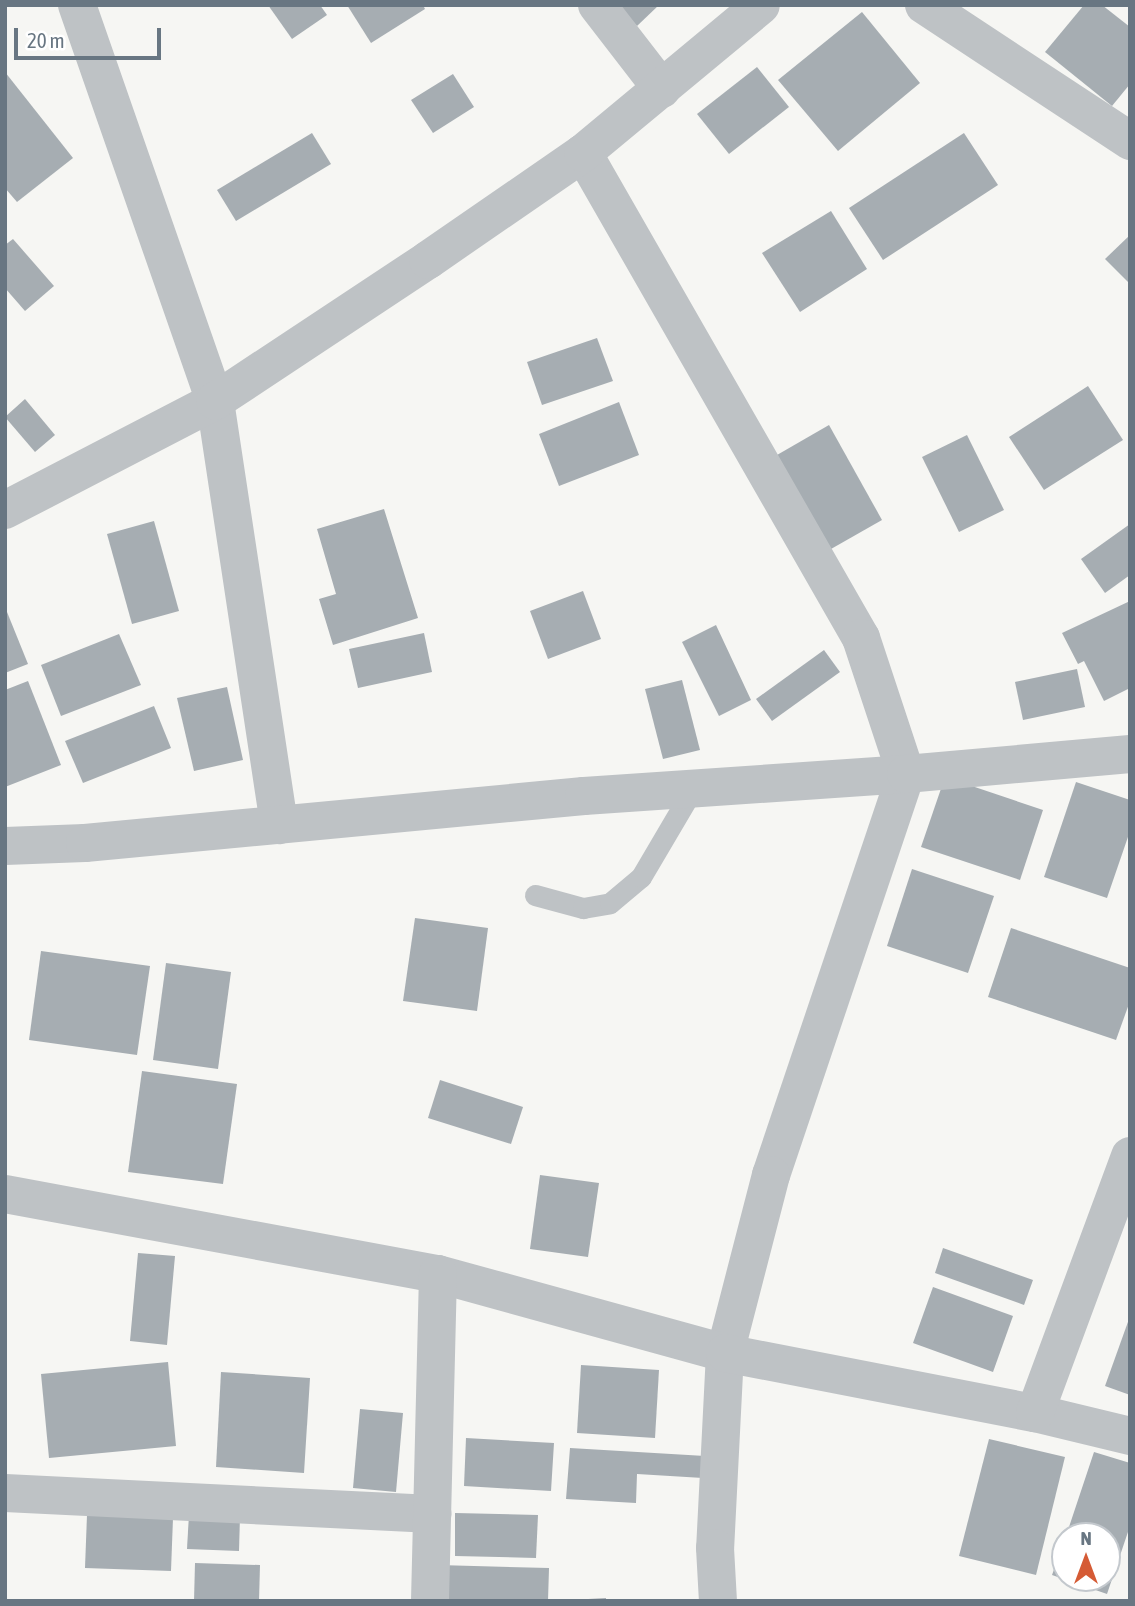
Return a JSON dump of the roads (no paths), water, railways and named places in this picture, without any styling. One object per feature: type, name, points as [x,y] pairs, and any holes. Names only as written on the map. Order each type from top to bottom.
[{"type":"street","points":[[77,5],[215,401],[279,825]]},
{"type":"street","points":[[597,5],[662,89]]},
{"type":"street","points":[[5,510],[215,401],[428,261],[583,153],[761,5]]},
{"type":"street","points":[[924,5],[1130,141]]},
{"type":"street","points":[[583,153],[861,638],[906,774],[771,1175],[725,1353],[715,1548],[718,1601]]},
{"type":"street","points":[[5,846],[85,843],[694,787],[906,774],[1130,754]]},
{"type":"street","points":[[1035,1413],[1130,1156]]},
{"type":"street","points":[[5,1195],[438,1274],[725,1353],[1035,1413],[1130,1436]]},
{"type":"street","points":[[430,1601],[438,1274]]},
{"type":"street","points":[[5,1493],[432,1514]]},
{"type":"lane","points":[[534,895],[583,908],[610,903],[640,877],[694,787]]}]
